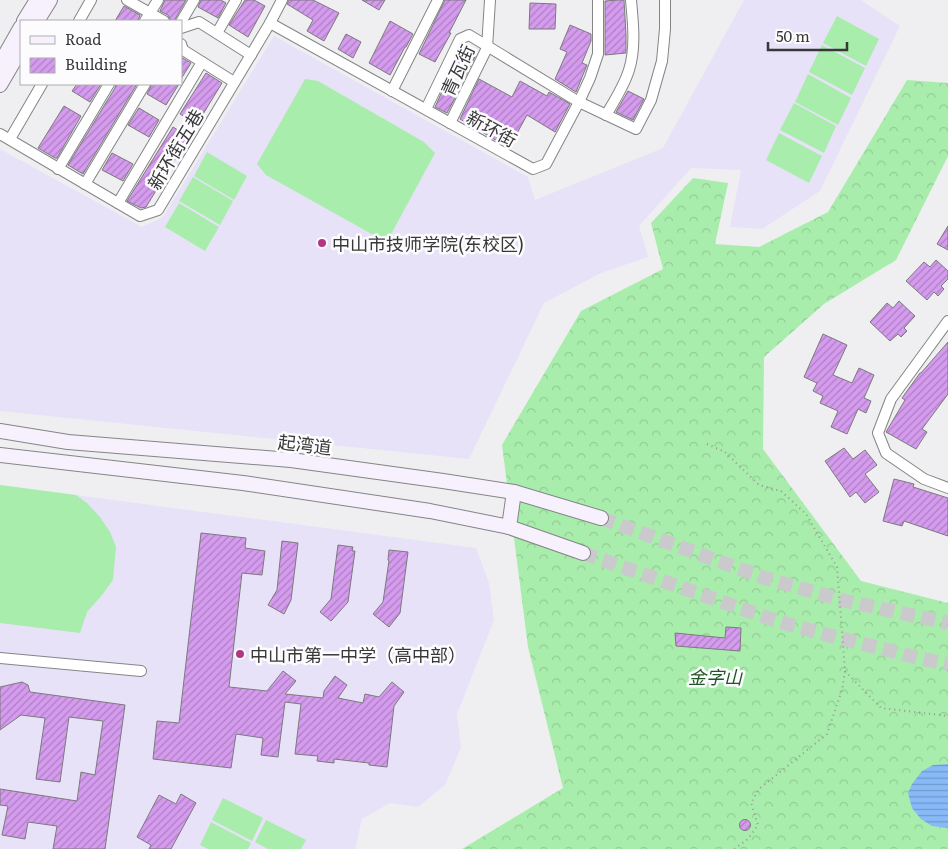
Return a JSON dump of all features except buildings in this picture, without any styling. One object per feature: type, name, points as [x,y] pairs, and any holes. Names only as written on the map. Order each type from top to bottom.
[{"type":"main road","points":[[25,20],[37,0]]},
{"type":"main road","points":[[38,20],[50,0]]},
{"type":"main road","points":[[0,64],[20,29]]},
{"type":"main road","points":[[0,85],[20,50]]},
{"type":"main road","name":"起湾道","points":[[0,431],[68,442],[291,460],[443,481],[514,492],[601,518]]},
{"type":"main road","points":[[0,455],[243,483],[430,511],[509,527],[583,553]]},
{"type":"main road","points":[[509,527],[514,492]]},
{"type":"street","points":[[80,20],[91,0]]},
{"type":"street","points":[[127,0],[148,17],[158,0]]},
{"type":"street","points":[[182,20],[194,0]]},
{"type":"street","points":[[217,33],[236,0]]},
{"type":"street","name":"新环街五巷","points":[[0,134],[140,216],[158,210],[282,0]]},
{"type":"street","points":[[392,90],[438,0]]},
{"type":"street","name":"青瓦街","points":[[450,123],[487,46],[490,0]]},
{"type":"street","name":"新环街","points":[[270,23],[533,169],[546,164],[590,78],[598,54],[598,0]]},
{"type":"street","points":[[606,115],[624,84],[630,68],[633,51],[631,0]]},
{"type":"street","points":[[426,110],[460,39],[469,34],[579,102],[636,130],[651,100],[662,61],[666,29],[664,0]]},
{"type":"street","points":[[182,28],[199,22],[251,55]]},
{"type":"street","points":[[182,47],[183,50],[234,82]]},
{"type":"street","points":[[118,203],[202,62]]},
{"type":"street","points":[[10,139],[41,85]]},
{"type":"street","points":[[58,169],[107,85]]},
{"type":"street","points":[[85,184],[143,85]]},
{"type":"street","points":[[948,321],[891,399],[878,433],[886,453],[924,479],[948,488]]},
{"type":"street","points":[[0,658],[141,671]]},
{"type":"path","points":[[706,444],[724,452],[760,485],[781,491],[806,514],[837,567],[845,671],[842,690],[827,734],[759,789],[751,803],[758,825],[748,839],[734,849]]},
{"type":"path","points":[[845,671],[881,708],[948,716]]},
{"type":"shaded area","name":"中山市技师学院(东校区)","points":[[744,0],[861,0],[900,26],[820,191],[762,229],[730,227],[741,170],[691,168],[639,226],[648,257],[601,273],[544,303],[469,459],[0,411],[0,149],[142,227],[163,217],[274,36],[528,177],[535,200],[663,148]]},
{"type":"shaded area","name":"中山市第一中学（高中部）","points":[[0,485],[476,548],[489,583],[494,620],[457,714],[461,748],[445,785],[418,807],[390,803],[362,819],[355,849],[0,849]]},
{"type":"green space","points":[[837,16],[879,39],[866,66],[823,43]]},
{"type":"green space","points":[[822,45],[865,68],[852,95],[809,72]]},
{"type":"green space","points":[[808,74],[851,98],[838,125],[795,102]]},
{"type":"green space","points":[[305,79],[318,81],[424,142],[435,153],[389,238],[377,237],[266,175],[257,164]]},
{"type":"green space","name":"金字山","points":[[907,80],[948,83],[948,156],[896,260],[824,304],[764,357],[763,449],[861,581],[948,603],[948,849],[462,849],[563,788],[528,647],[502,445],[581,311],[663,269],[651,223],[693,178],[728,183],[715,244],[759,247],[828,212]]},
{"type":"green space","points":[[794,103],[836,126],[824,153],[780,130]]},
{"type":"green space","points":[[779,133],[822,156],[809,183],[766,160]]},
{"type":"green space","points":[[207,152],[247,176],[234,200],[194,176]]},
{"type":"green space","points":[[193,177],[233,201],[220,225],[179,201]]},
{"type":"green space","points":[[179,203],[219,227],[205,251],[165,227]]},
{"type":"green space","points":[[0,485],[76,495],[87,503],[100,517],[110,532],[116,547],[113,580],[87,612],[80,633],[0,623]]},
{"type":"green space","points":[[223,798],[263,818],[252,841],[212,820]]},
{"type":"green space","points":[[266,820],[306,840],[301,849],[268,849],[255,842]]},
{"type":"green space","points":[[211,822],[251,843],[248,849],[208,849],[200,845]]},
{"type":"water","points":[[948,764],[948,828],[932,826],[921,819],[912,808],[908,793],[922,771],[933,765]]},
{"type":"tunnel","points":[[601,518],[765,578],[846,601],[948,623]]},
{"type":"tunnel","points":[[583,553],[777,621],[948,664]]},
{"type":"place","name":"中山市技师学院(东校区)","points":[[322,243]]},
{"type":"place","name":"中山市第一中学（高中部）","points":[[240,654]]}]
